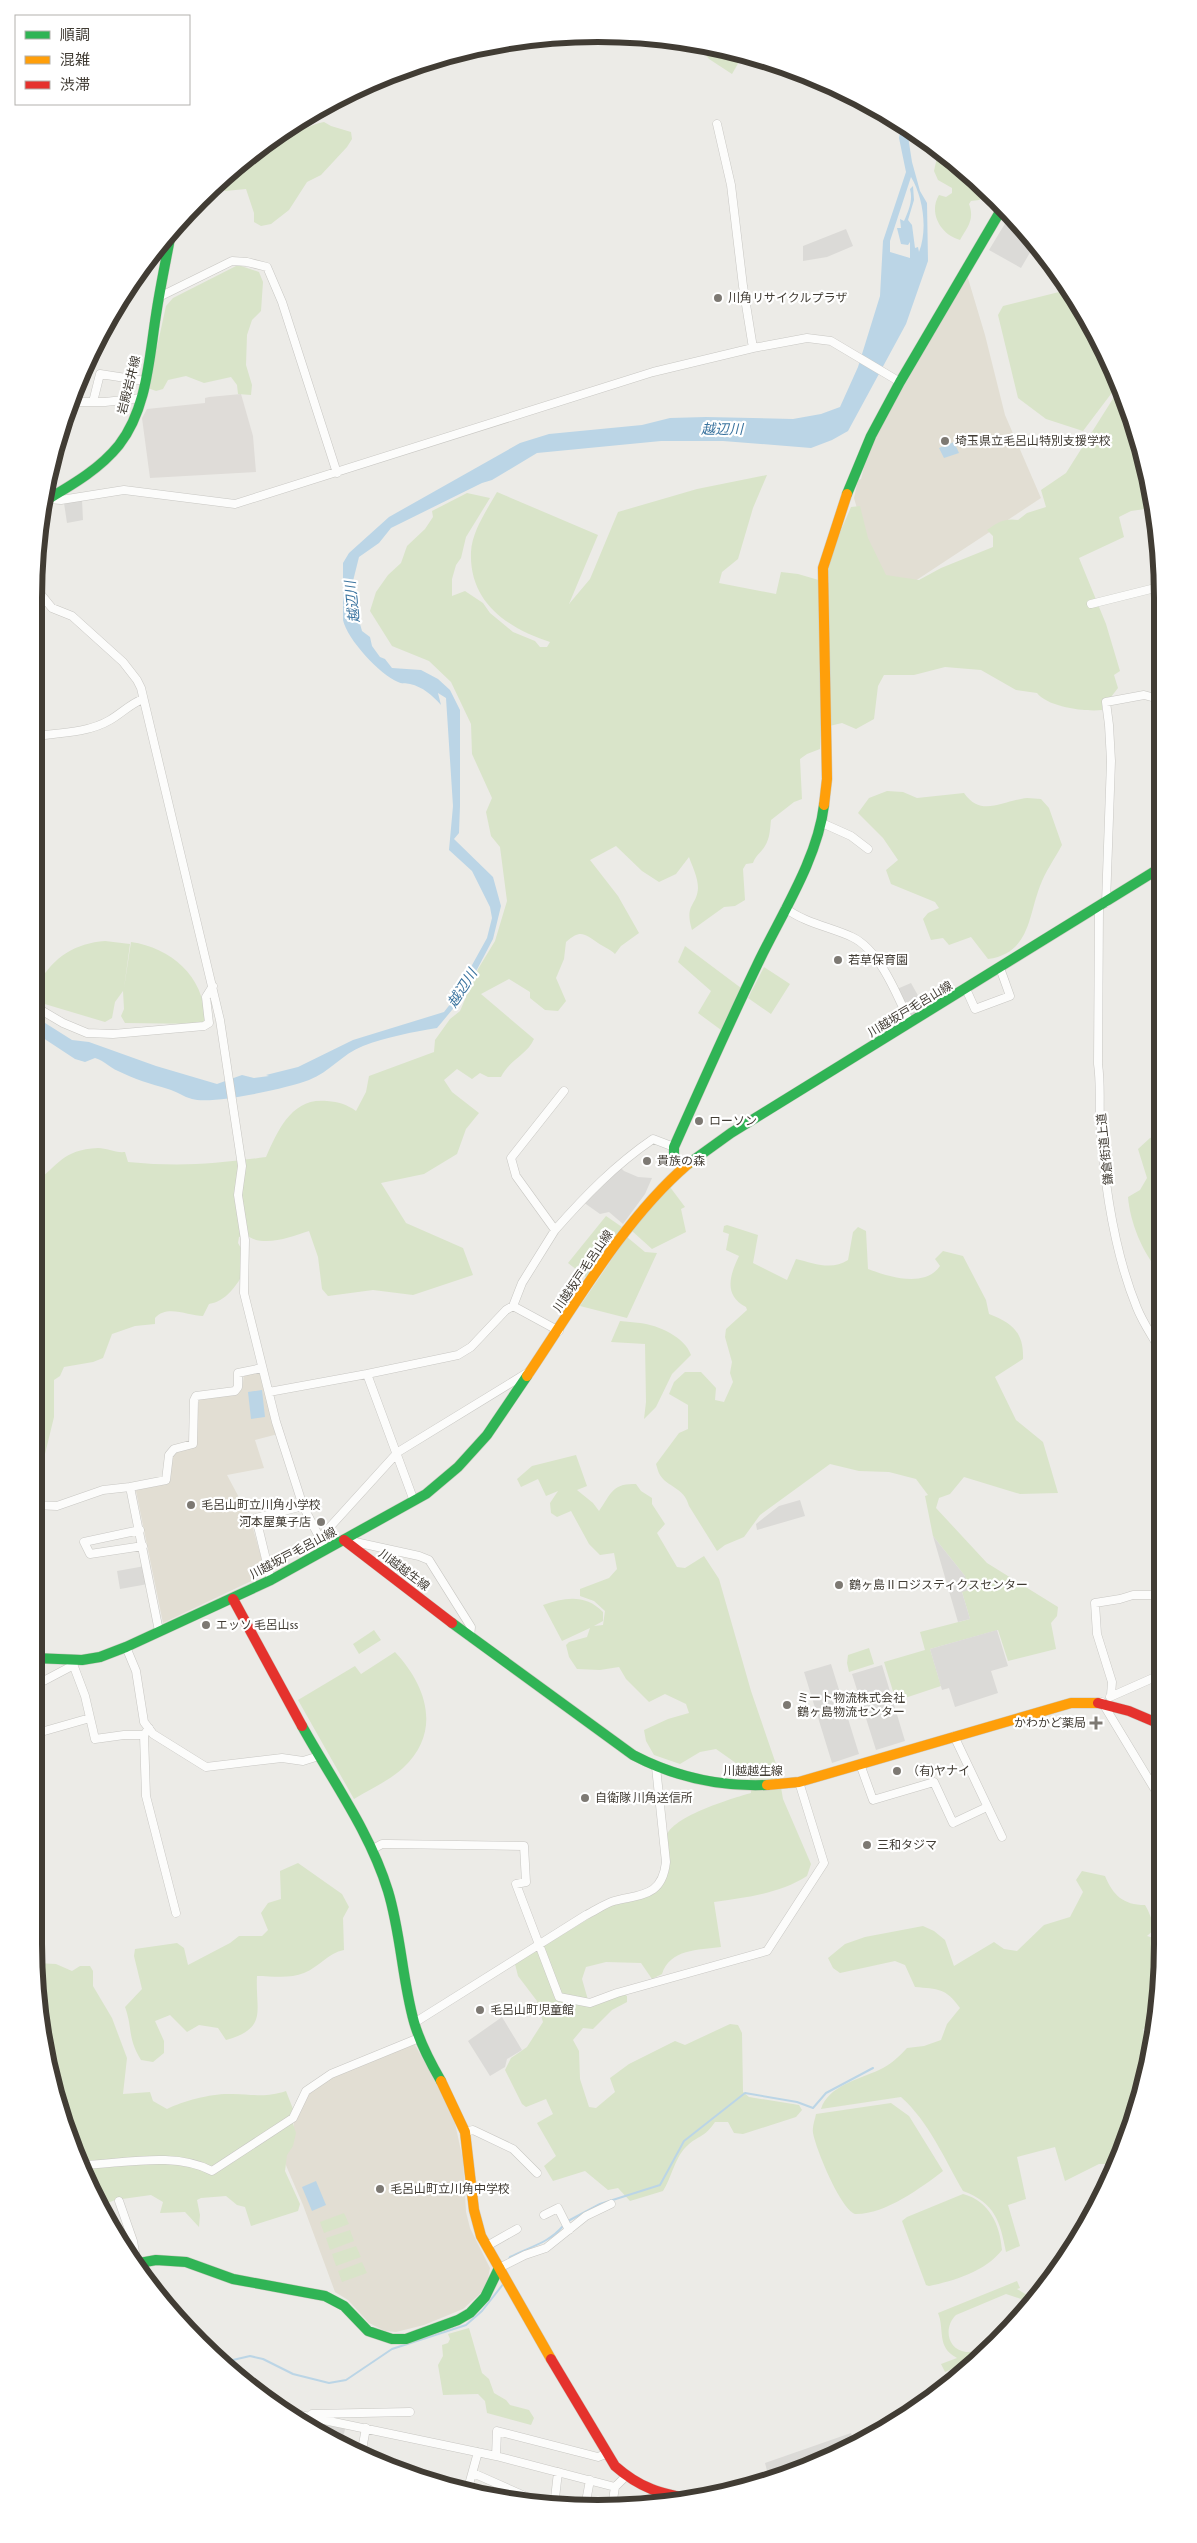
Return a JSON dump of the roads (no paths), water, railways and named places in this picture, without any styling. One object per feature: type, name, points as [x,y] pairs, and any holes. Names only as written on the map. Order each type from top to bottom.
[{"type":"main road","points":[[682,1167],[674,1155],[674,1147],[811,854],[822,823],[827,779],[823,639],[824,568],[852,479],[895,379],[1000,213]]},
{"type":"main road","name":"岩殿岩井線","points":[[52,496],[85,476],[110,456],[129,430],[145,381],[169,246]]},
{"type":"main road","name":"川越坂戸毛呂山線","points":[[42,1659],[74,1662],[100,1657],[126,1647],[271,1580],[414,1501],[445,1479],[487,1435],[636,1217],[651,1198],[682,1167],[731,1133],[1154,872]]},
{"type":"main road","name":"川越越生線","points":[[344,1540],[470,1636],[614,1741],[656,1767],[701,1781],[736,1786],[799,1782],[1071,1703],[1107,1700],[1154,1721]]},
{"type":"main road","points":[[233,1599],[319,1756],[373,1849],[389,1892],[414,2023],[419,2038],[453,2100],[465,2132],[470,2161],[472,2207],[477,2227],[486,2246],[606,2454],[626,2476],[662,2497]]},
{"type":"main road","points":[[143,2263],[156,2260],[186,2262],[233,2279],[330,2298],[344,2306],[368,2330],[378,2336],[392,2339],[406,2338],[458,2320],[470,2313],[485,2297],[499,2268]]},
{"type":"street","points":[[717,124],[731,185],[743,286],[754,348]]},
{"type":"street","points":[[159,297],[232,261],[247,262],[267,268],[282,302],[337,473]]},
{"type":"street","points":[[51,500],[124,490],[235,504],[653,372],[754,348],[819,338],[831,341],[895,379]]},
{"type":"street","points":[[94,402],[100,374],[145,381]]},
{"type":"street","points":[[80,402],[141,398]]},
{"type":"street","points":[[1092,604],[1154,588]]},
{"type":"street","points":[[42,596],[52,608],[72,616],[123,662],[137,680],[143,699],[200,943],[213,986],[236,1112],[242,1166],[238,1195],[245,1240],[244,1293],[262,1368],[303,1506],[319,1540],[326,1550]]},
{"type":"street","name":"鎌倉街道上道","points":[[1154,698],[1144,695],[1106,702],[1110,725],[1110,761],[1102,905],[1098,1064],[1102,1087],[1100,1119],[1117,1248],[1137,1309],[1154,1339]]},
{"type":"street","points":[[42,735],[90,728],[110,720],[130,704],[143,699]]},
{"type":"street","points":[[822,823],[851,836],[868,849]]},
{"type":"street","points":[[785,908],[822,927],[857,940],[885,969],[910,1023]]},
{"type":"street","points":[[966,989],[975,1009],[1010,996],[1000,968]]},
{"type":"street","points":[[42,1011],[63,1023],[87,1033],[113,1034],[204,1026],[209,1023],[206,997],[213,986]]},
{"type":"street","points":[[554,1230],[516,1176],[511,1158],[564,1091]]},
{"type":"street","points":[[269,1392],[367,1374],[458,1354],[472,1347],[506,1310],[513,1306],[522,1283],[554,1230],[597,1183],[635,1151],[653,1139],[674,1147]]},
{"type":"street","points":[[513,1306],[558,1331]]},
{"type":"street","points":[[42,1505],[57,1506],[90,1494],[166,1480],[169,1455],[174,1449],[193,1444],[194,1400],[196,1396],[234,1391],[238,1387],[238,1373],[262,1368]]},
{"type":"street","points":[[319,1540],[398,1452],[531,1370]]},
{"type":"street","points":[[367,1374],[380,1415],[398,1452],[414,1501]]},
{"type":"street","points":[[130,1486],[159,1631]]},
{"type":"street","points":[[271,1580],[256,1518],[303,1506]]},
{"type":"street","points":[[140,1530],[84,1542],[90,1554],[143,1546]]},
{"type":"street","points":[[344,1540],[419,1556],[429,1560],[471,1627],[470,1636]]},
{"type":"street","points":[[1154,1595],[1133,1595],[1094,1603],[1097,1634],[1112,1682],[1107,1700],[1154,1786]]},
{"type":"street","points":[[126,1647],[136,1671],[144,1722],[148,1728],[153,1734],[206,1767],[282,1758],[304,1761],[319,1756]]},
{"type":"street","points":[[42,1681],[74,1662],[95,1739],[124,1735],[144,1735]]},
{"type":"street","points":[[1107,1700],[1154,1678]]},
{"type":"street","points":[[42,1732],[90,1718]]},
{"type":"street","points":[[148,1728],[144,1735],[146,1796],[176,1913]]},
{"type":"street","points":[[954,1736],[1002,1837]]},
{"type":"street","points":[[860,1764],[872,1800],[934,1782],[953,1823],[987,1807]]},
{"type":"street","points":[[414,2023],[538,1944],[612,1902],[640,1896],[656,1887],[665,1874],[666,1862],[656,1767]]},
{"type":"street","points":[[1150,1780],[1154,1778]]},
{"type":"street","points":[[373,1849],[382,1844],[524,1846],[526,1882],[516,1884],[559,1997],[590,2003],[618,1993],[725,1964],[770,1949],[824,1863],[799,1782]]},
{"type":"street","points":[[88,2165],[159,2161],[204,2167],[212,2171],[294,2118],[306,2091],[331,2074],[419,2038]]},
{"type":"street","points":[[465,2132],[473,2130],[513,2149],[537,2173]]},
{"type":"street","points":[[119,2201],[133,2249]]},
{"type":"street","points":[[499,2268],[546,2248],[586,2216],[611,2204]]},
{"type":"street","points":[[544,2215],[558,2208],[569,2230]]},
{"type":"street","points":[[486,2246],[517,2230]]},
{"type":"street","points":[[304,2415],[410,2412]]},
{"type":"street","points":[[304,2415],[496,2456],[615,2487]]},
{"type":"street","points":[[362,2447],[366,2428]]},
{"type":"street","points":[[496,2456],[497,2431],[598,2457],[606,2454]]},
{"type":"street","points":[[469,2485],[478,2452]]},
{"type":"street","points":[[555,2498],[558,2472]]},
{"type":"street","points":[[473,2473],[519,2495]]},
{"type":"street","points":[[613,2500],[615,2487],[626,2476]]},
{"type":"street","points":[[586,2500],[590,2480]]},
{"type":"water","name":"越辺川","points":[[900,132],[908,137],[912,162],[920,191],[927,203],[928,261],[906,324],[848,431],[811,448],[723,441],[661,441],[537,453],[492,480],[482,483],[391,528],[379,543],[359,557],[353,581],[355,606],[362,631],[370,637],[372,646],[392,668],[421,670],[438,679],[450,690],[460,710],[459,833],[454,839],[493,877],[501,906],[493,939],[462,998],[437,1028],[390,1037],[363,1046],[309,1080],[250,1095],[216,1100],[189,1098],[130,1076],[95,1058],[85,1062],[75,1059],[42,1037],[42,1021],[72,1040],[89,1042],[156,1066],[217,1084],[242,1075],[254,1078],[269,1076],[266,1075],[298,1067],[353,1040],[444,1012],[451,1003],[487,938],[492,918],[490,907],[472,871],[449,850],[453,806],[446,698],[438,693],[441,705],[423,689],[410,684],[399,683],[382,672],[357,646],[343,620],[343,563],[349,553],[389,517],[520,443],[549,434],[642,425],[670,418],[793,419],[821,414],[840,407],[858,367],[880,296],[883,241],[906,172],[899,138]],"holes":[[[911,177],[919,194],[924,223],[919,252],[918,247],[915,248],[912,225],[908,220],[914,200],[913,186],[910,189],[911,201],[904,221],[900,219],[901,228],[897,228],[901,244],[908,245],[910,242],[910,258],[890,252],[890,241]]]},
{"type":"water","points":[[954,442],[959,453],[944,458],[939,448]]},
{"type":"water","points":[[262,1390],[265,1417],[251,1419],[248,1392]]},
{"type":"water","points":[[316,2181],[326,2205],[312,2211],[302,2187]]},
{"type":"waterway","points":[[568,2221],[600,2204],[660,2185],[684,2141],[745,2093],[797,2102],[813,2108],[826,2093],[873,2068]]},
{"type":"waterway","points":[[509,2259],[545,2241],[563,2226]]},
{"type":"waterway","points":[[230,2361],[250,2356],[263,2359],[293,2374],[329,2383],[346,2380],[392,2349],[466,2325],[482,2311],[504,2283]]},
{"type":"place","name":"川角リサイクルプラザ","points":[[718,298]]},
{"type":"place","name":"埼玉県立毛呂山特別支援学校","points":[[945,441]]},
{"type":"place","name":"若草保育園","points":[[838,960]]},
{"type":"place","name":"ローソン","points":[[699,1121]]},
{"type":"place","name":"貴族の森","points":[[647,1161]]},
{"type":"place","name":"毛呂山町立川角小学校","points":[[191,1505]]},
{"type":"place","name":"河本屋菓子店","points":[[321,1522]]},
{"type":"place","name":"鶴ヶ島Ⅱロジスティクスセンター","points":[[839,1585]]},
{"type":"place","name":"エッソ 毛呂山ss","points":[[206,1625]]},
{"type":"place","name":"ミート物流株式会社 鶴ヶ島物流センター","points":[[787,1705]]},
{"type":"place","name":"かわかど薬局","points":[[1096,1723]]},
{"type":"place","name":"（有)ヤナイ","points":[[897,1771]]},
{"type":"place","name":"自衛隊 川角送信所","points":[[585,1798]]},
{"type":"place","name":"三和タジマ","points":[[867,1845]]},
{"type":"place","name":"毛呂山町児童館","points":[[480,2010]]},
{"type":"place","name":"毛呂山町立川角中学校","points":[[380,2189]]}]
